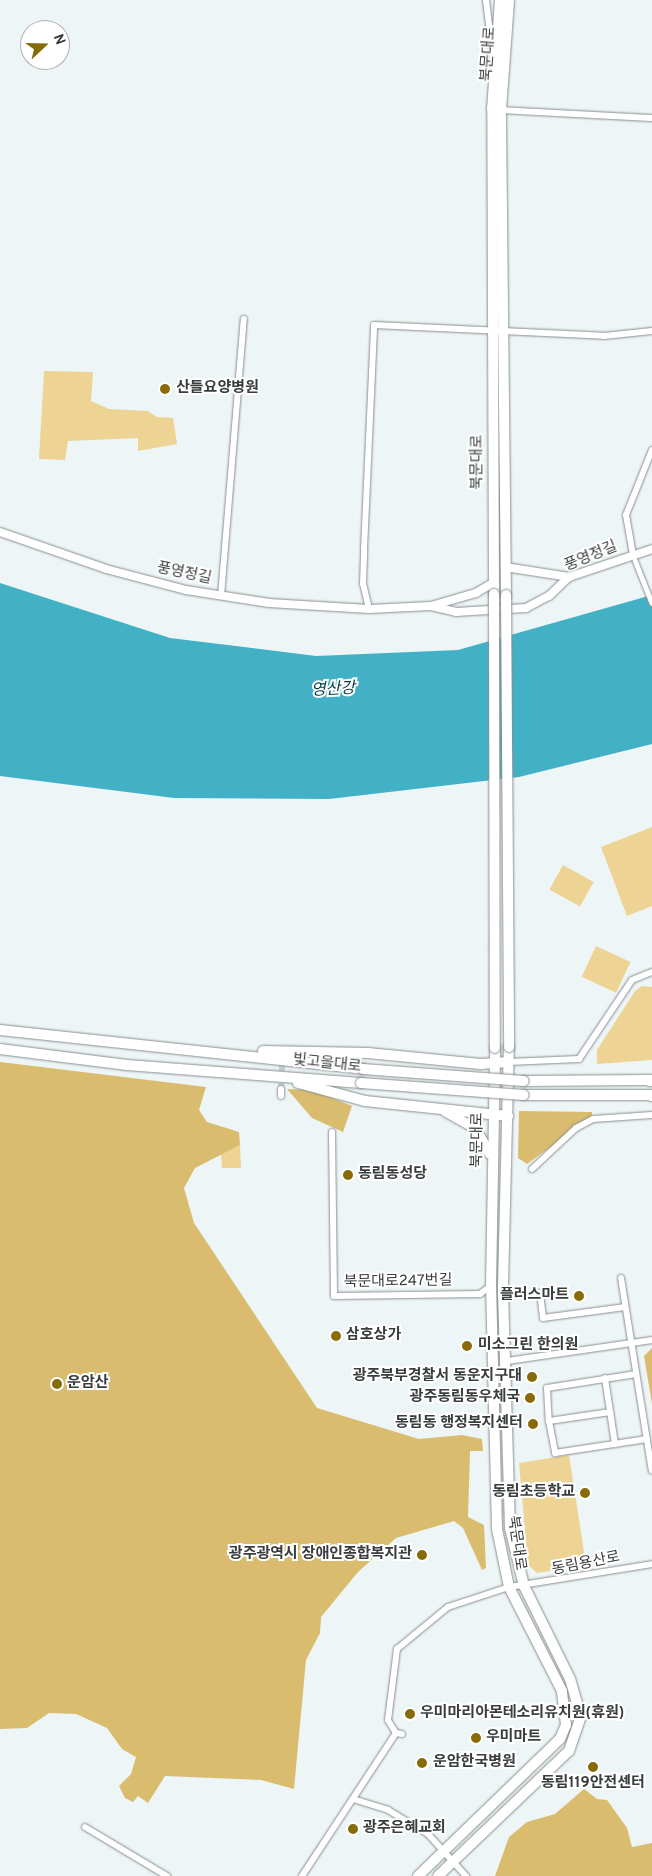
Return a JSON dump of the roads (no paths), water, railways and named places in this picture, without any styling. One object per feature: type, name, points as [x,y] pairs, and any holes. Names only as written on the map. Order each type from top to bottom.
[{"type":"main road","name":"북문대로","points":[[418,1876],[560,1739],[566,1725],[562,1691],[509,1588],[497,1529],[491,1285],[495,1048],[494,582],[497,331],[494,60],[500,0]]},
{"type":"main road","name":"북문대로","points":[[496,110],[509,0]]},
{"type":"main road","name":"북문대로","points":[[438,1876],[560,1761],[578,1735],[579,1699],[524,1586],[510,1528],[507,1361],[503,1286],[509,1047],[506,595],[497,331]]},
{"type":"main road","name":"빛고을대로","points":[[0,1030],[232,1052],[363,1069],[524,1081],[651,1080]]},
{"type":"main road","name":"빛고을대로","points":[[0,1049],[127,1065],[231,1070],[524,1096],[652,1095]]},
{"type":"main road","points":[[232,1052],[368,1052],[494,1063],[508,1062]]},
{"type":"main road","points":[[231,1070],[311,1085],[364,1101],[446,1112],[508,1116]]},
{"type":"main road","points":[[446,1112],[475,1128],[492,1161]]},
{"type":"street","points":[[486,0],[494,60]]},
{"type":"street","points":[[496,110],[652,118]]},
{"type":"street","points":[[221,596],[244,318]]},
{"type":"street","points":[[369,609],[363,584],[374,325],[604,336],[652,331]]},
{"type":"street","points":[[652,450],[626,515],[634,557],[652,603]]},
{"type":"street","name":"풍영정길","points":[[0,532],[106,569],[221,596],[369,609],[431,606],[456,612],[519,610],[549,596],[569,577],[634,557],[652,549]]},
{"type":"street","points":[[505,567],[569,577]]},
{"type":"street","points":[[431,606],[476,593],[494,582]]},
{"type":"street","points":[[508,1062],[578,1059],[632,980],[652,972]]},
{"type":"street","points":[[532,1168],[576,1128],[592,1120],[652,1114]]},
{"type":"street","name":"북문대로247번길","points":[[332,1132],[334,1296],[480,1294],[491,1285],[503,1286]]},
{"type":"street","points":[[621,1278],[652,1471]]},
{"type":"street","points":[[540,1292],[543,1318],[625,1307]]},
{"type":"street","points":[[507,1361],[652,1340]]},
{"type":"street","points":[[636,1374],[547,1388],[549,1421],[555,1453],[647,1439]]},
{"type":"street","points":[[605,1378],[615,1444]]},
{"type":"street","points":[[549,1421],[610,1412]]},
{"type":"street","name":"동림용산로","points":[[353,1799],[399,1734],[388,1720],[398,1649],[448,1607],[509,1588],[652,1564]]},
{"type":"street","points":[[302,1876],[353,1799],[388,1810],[445,1850],[466,1876]]},
{"type":"street","points":[[85,1827],[168,1876]]},
{"type":"water","name":"영산강","points":[[0,583],[170,638],[316,656],[458,650],[652,595],[652,744],[519,777],[329,799],[174,798],[0,776]]},
{"type":"tunnel","points":[[281,1089],[283,1046]]},
{"type":"place","name":"산들요양병원","points":[[165,389]]},
{"type":"place","name":"동림동성당","points":[[348,1175]]},
{"type":"place","name":"플러스마트","points":[[579,1296]]},
{"type":"place","name":"삼호상가","points":[[336,1336]]},
{"type":"place","name":"미소그린 한의원","points":[[467,1346]]},
{"type":"place","name":"광주북부경찰서 동운지구대","points":[[532,1377]]},
{"type":"place","name":"운암산","points":[[57,1384]]},
{"type":"place","name":"광주동림동우체국","points":[[530,1398]]},
{"type":"place","name":"동림동 행정복지센터","points":[[533,1424]]},
{"type":"place","name":"동림초등학교","points":[[585,1493]]},
{"type":"place","name":"광주광역시 장애인종합복지관","points":[[422,1555]]},
{"type":"place","name":"우미마리아몬테소리유치원(휴원)","points":[[410,1714]]},
{"type":"place","name":"우미마트","points":[[476,1738]]},
{"type":"place","name":"운암한국병원","points":[[422,1763]]},
{"type":"place","name":"동림119안전센터","points":[[593,1767]]},
{"type":"place","name":"광주은혜교회","points":[[353,1829]]}]
